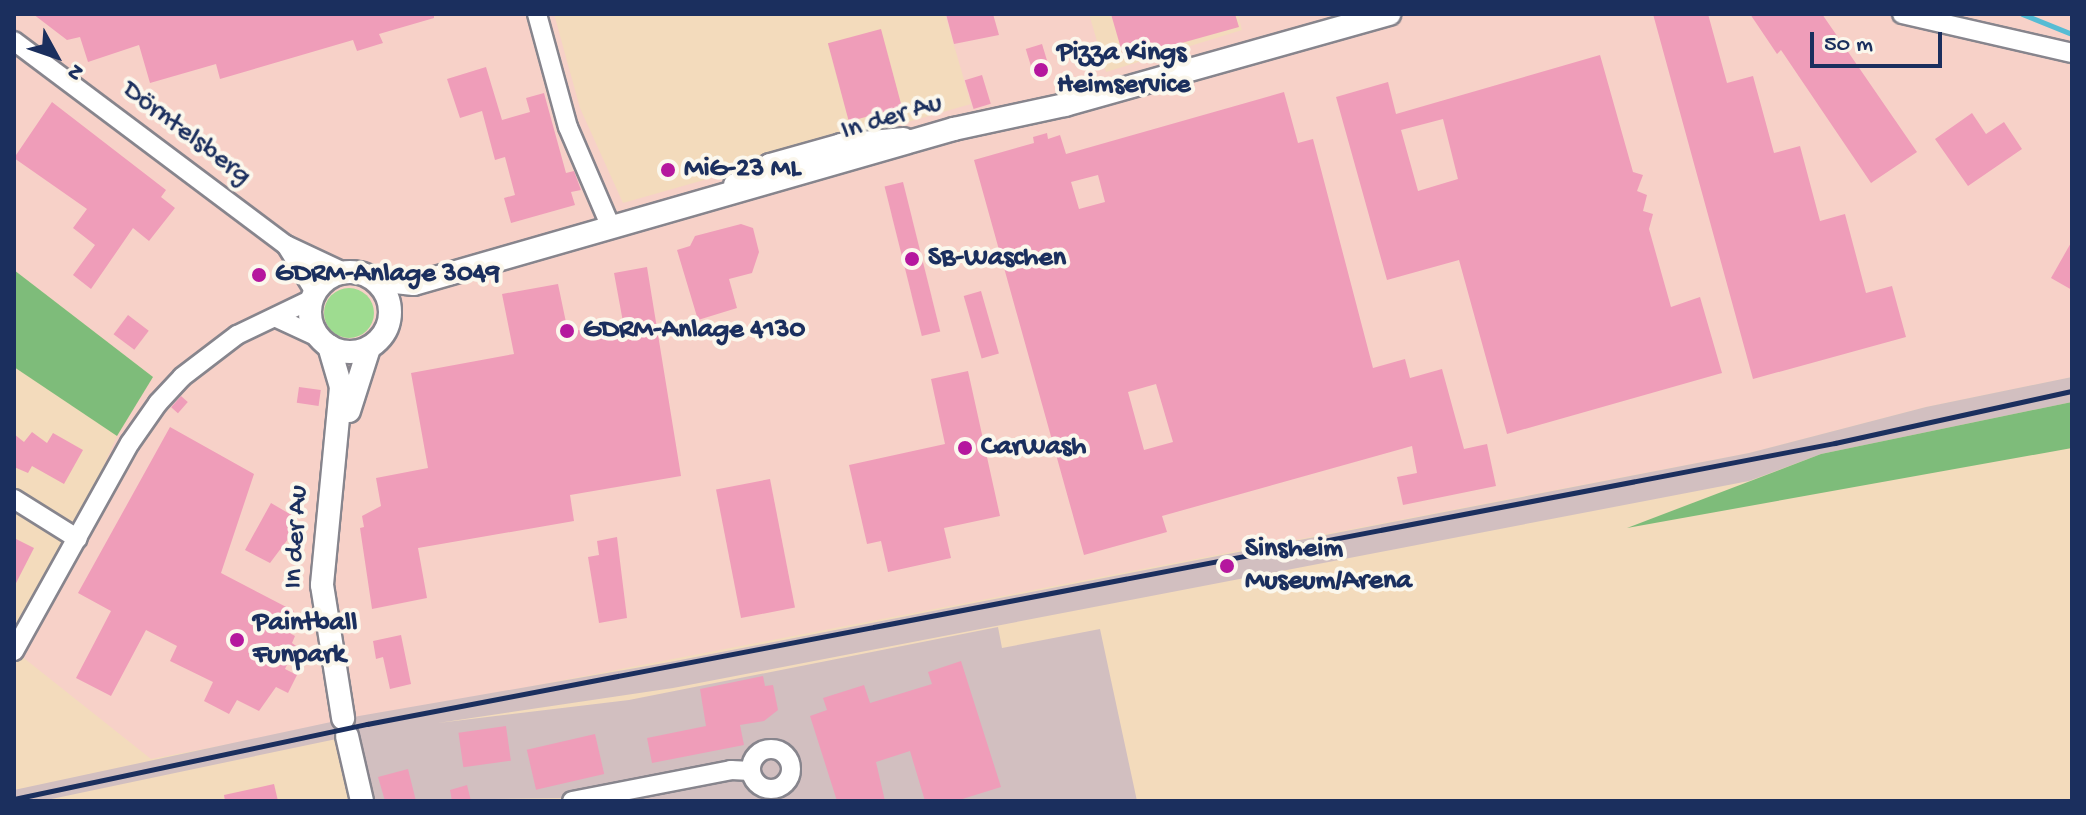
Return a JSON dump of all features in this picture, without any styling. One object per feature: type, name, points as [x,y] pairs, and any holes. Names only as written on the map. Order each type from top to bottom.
[{"type":"street","points":[[537,14],[568,127],[610,225]]},
{"type":"street","name":"In der Au","points":[[376,280],[414,284],[610,225],[869,158],[921,138],[1065,105],[1389,14]]},
{"type":"street","points":[[1902,14],[2072,53]]},
{"type":"street","name":"Dörntelsberg","points":[[14,41],[286,245],[344,272]]},
{"type":"street","name":"Dörntelsberg","points":[[286,245],[314,296]]},
{"type":"street","points":[[14,651],[158,403],[182,377],[237,335],[277,318],[314,296],[344,272],[376,280],[391,307],[386,331],[369,348],[342,352],[277,318]]},
{"type":"street","name":"In der Au","points":[[391,307],[414,284]]},
{"type":"street","points":[[314,296],[313,327],[324,342]]},
{"type":"street","name":"In der Au","points":[[324,342],[341,387],[322,585],[345,727],[362,801]]},
{"type":"street","name":"In der Au","points":[[334,454],[369,348]]},
{"type":"street","points":[[14,499],[78,539]]},
{"type":"street","points":[[572,801],[731,770],[751,771]]},
{"type":"shaded area","points":[[14,14],[554,14],[580,108],[623,203],[971,104],[945,14],[1089,14],[1106,72],[1242,30],[1238,14],[2072,14],[2072,377],[1926,407],[1749,453],[151,759],[20,655],[117,436],[153,377],[14,270]]},
{"type":"shaded area","points":[[2072,377],[2072,402],[1821,454],[1749,481],[673,688],[438,723],[629,700],[998,627],[1002,648],[1100,629],[1137,801],[635,801],[634,797],[362,801],[346,737],[42,801],[14,801],[14,790],[359,716],[670,662],[1749,453],[1926,407]]},
{"type":"green space","points":[[14,270],[153,377],[117,436],[14,367]]},
{"type":"green space","points":[[339,289],[359,289],[373,303],[373,323],[359,337],[339,337],[325,323],[325,303]]},
{"type":"green space","points":[[2072,402],[2072,448],[1627,528],[1821,454]]},
{"type":"building","points":[[33,14],[434,14],[434,18],[379,34],[383,43],[357,51],[353,40],[220,79],[216,64],[150,83],[139,45],[88,62],[80,37],[67,40]]},
{"type":"building","points":[[946,14],[993,14],[999,35],[954,44]]},
{"type":"building","points":[[1111,14],[1235,14],[1239,27],[1124,59]]},
{"type":"building","points":[[1653,14],[1708,14],[1727,83],[1753,76],[1774,153],[1800,146],[1820,221],[1845,214],[1866,293],[1892,286],[1906,337],[1753,379]]},
{"type":"building","points":[[1750,14],[1822,14],[1917,152],[1871,183],[1781,50],[1777,54]]},
{"type":"building","points":[[881,29],[902,107],[849,121],[828,43]]},
{"type":"building","points":[[1042,44],[1051,74],[1035,79],[1026,49]]},
{"type":"building","points":[[1600,55],[1633,172],[1643,175],[1637,191],[1647,195],[1643,211],[1653,214],[1649,229],[1671,307],[1700,297],[1722,373],[1507,434],[1459,260],[1387,280],[1336,97],[1388,82],[1396,114]],"holes":[[[1443,119],[1458,179],[1418,191],[1401,130]]]},
{"type":"building","points":[[486,67],[502,120],[530,112],[526,98],[544,93],[566,173],[574,171],[581,190],[571,192],[575,205],[511,223],[504,198],[515,195],[505,157],[495,160],[482,111],[460,118],[447,79]]},
{"type":"building","points":[[982,75],[991,104],[974,109],[965,80]]},
{"type":"building","points":[[1284,92],[1298,143],[1313,139],[1373,368],[1405,359],[1410,378],[1442,369],[1464,449],[1487,444],[1496,486],[1403,505],[1397,477],[1417,473],[1412,446],[1162,516],[1167,532],[1084,555],[974,160],[1034,143],[1033,137],[1047,133],[1048,139],[1060,135],[1066,154]],"holes":[[[1098,175],[1105,202],[1079,209],[1071,182]],[[1156,384],[1173,442],[1144,450],[1128,392]]]},
{"type":"building","points":[[52,102],[166,190],[161,197],[175,208],[149,241],[133,228],[91,289],[73,275],[95,245],[73,228],[87,209],[14,158]]},
{"type":"building","points":[[1972,113],[1986,134],[2004,122],[2022,149],[1968,186],[1935,139]]},
{"type":"building","name":"SB-Waschen","points":[[903,182],[940,331],[922,336],[885,187]]},
{"type":"building","points":[[741,224],[753,228],[759,252],[752,273],[729,279],[737,308],[698,320],[677,250],[690,246],[695,236]]},
{"type":"building","points":[[2072,241],[2072,290],[2051,278]]},
{"type":"building","points":[[647,267],[681,476],[570,495],[574,521],[418,548],[427,598],[372,609],[360,528],[364,527],[362,516],[381,506],[376,478],[428,468],[411,373],[514,354],[502,294],[558,284],[568,332],[623,322],[614,273]]},
{"type":"building","points":[[981,291],[999,353],[982,358],[964,296]]},
{"type":"building","points":[[128,315],[149,331],[134,350],[114,334]]},
{"type":"building","points":[[968,371],[1000,516],[944,528],[951,558],[888,572],[881,541],[867,544],[849,465],[945,444],[931,379]]},
{"type":"building","points":[[299,387],[321,390],[319,406],[297,403]]},
{"type":"building","points":[[181,396],[188,402],[178,413],[171,407]]},
{"type":"building","points":[[170,427],[254,474],[221,573],[294,611],[284,630],[295,636],[292,643],[296,646],[285,669],[297,675],[288,693],[276,687],[259,711],[237,700],[229,714],[204,701],[213,682],[170,661],[177,646],[146,630],[111,696],[76,678],[111,611],[78,593]]},
{"type":"building","points":[[32,432],[47,443],[53,433],[83,450],[64,484],[32,466],[28,473],[14,467],[14,434],[24,442]]},
{"type":"building","points":[[770,479],[795,608],[741,618],[716,489]]},
{"type":"building","points":[[271,503],[295,517],[288,528],[294,531],[270,563],[245,550]]},
{"type":"building","points":[[617,537],[627,618],[599,623],[588,557],[599,555],[597,541]]},
{"type":"building","points":[[14,538],[34,548],[14,587]]},
{"type":"building","points":[[401,635],[411,684],[390,689],[383,657],[376,659],[373,641]]},
{"type":"building","points":[[961,661],[1001,787],[956,801],[925,801],[910,751],[876,762],[885,801],[837,801],[810,716],[827,710],[823,698],[864,685],[870,703],[932,684],[928,672]]},
{"type":"building","points":[[763,676],[765,686],[773,685],[778,710],[764,721],[740,725],[744,745],[652,763],[647,738],[706,726],[700,689]]},
{"type":"building","points":[[506,726],[511,761],[463,767],[458,733]]},
{"type":"building","points":[[595,734],[604,774],[536,790],[527,750]]},
{"type":"building","points":[[408,769],[416,801],[385,801],[378,777]]},
{"type":"building","points":[[274,784],[278,801],[225,801],[224,795]]},
{"type":"building","points":[[467,785],[471,801],[452,801],[450,790]]},
{"type":"waterway","points":[[2022,14],[2072,34]]},
{"type":"railway","points":[[14,799],[367,724],[1835,443],[2072,391]]},
{"type":"place","name":"Pizza Kings Heimservice","points":[[1041,70]]},
{"type":"place","name":"MiG-23 ML","points":[[668,170]]},
{"type":"place","name":"SB-Waschen","points":[[912,259]]},
{"type":"place","name":"GDRM-Anlage 3049","points":[[259,275]]},
{"type":"place","name":"GDRM-Anlage 4130","points":[[567,331]]},
{"type":"place","name":"CarWash","points":[[965,448]]},
{"type":"place","name":"Sinsheim Museum/Arena","points":[[1227,566]]},
{"type":"place","name":"Paintball Funpark","points":[[237,640]]}]
